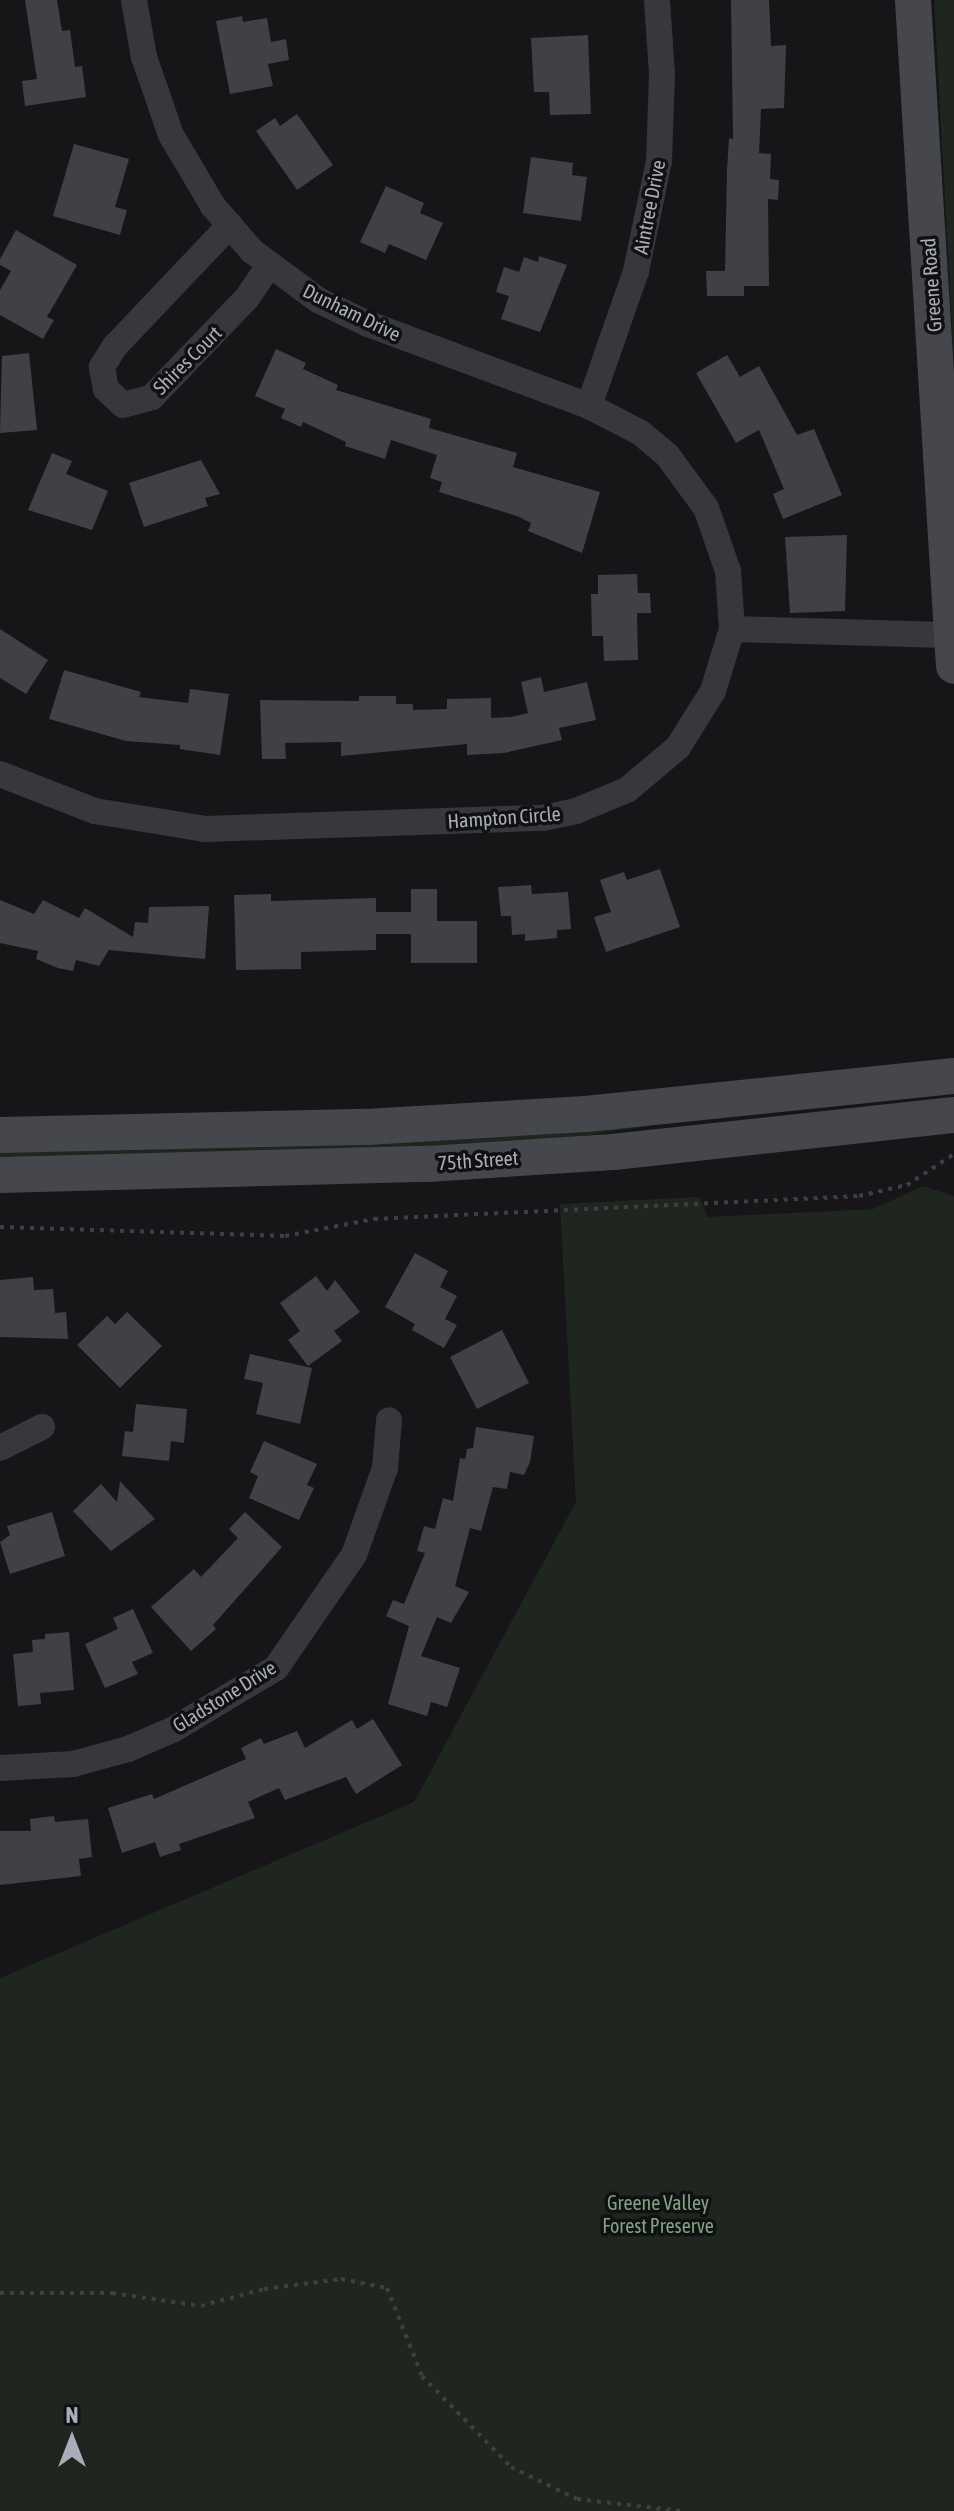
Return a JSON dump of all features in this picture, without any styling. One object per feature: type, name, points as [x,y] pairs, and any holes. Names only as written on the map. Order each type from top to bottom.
[{"type":"main road","name":"Greene Road","points":[[913,0],[953,650]]},
{"type":"main road","name":"75th Street","points":[[0,1135],[321,1129],[570,1115],[954,1076]]},
{"type":"main road","name":"75th Street","points":[[0,1175],[300,1169],[613,1152],[954,1115]]},
{"type":"street","name":"Dunham Drive","points":[[134,0],[144,57],[171,135],[230,225],[269,265],[318,300],[368,324],[589,406]]},
{"type":"street","name":"Aintree Drive","points":[[589,406],[636,271],[652,206],[662,110],[657,0]]},
{"type":"street","name":"Shires Court","points":[[230,225],[115,346],[102,367],[106,389],[123,405],[152,397],[247,298],[269,265]]},
{"type":"street","name":"Hampton Circle","points":[[0,774],[95,811],[205,829],[543,818],[597,804],[627,790],[678,747],[713,691],[732,629],[728,571],[701,498],[667,455],[641,433],[589,406]]},
{"type":"street","points":[[732,629],[953,650]]},
{"type":"street","name":"Gladstone Drive","points":[[0,1768],[73,1764],[128,1749],[174,1729],[276,1668],[354,1555],[385,1468],[389,1420]]},
{"type":"street","points":[[0,1448],[42,1427]]},
{"type":"path","points":[[0,1227],[285,1236],[374,1219],[859,1196],[907,1185],[954,1154]]},
{"type":"path","points":[[0,2293],[112,2293],[201,2306],[264,2289],[341,2279],[387,2288],[422,2376],[511,2467],[577,2499],[681,2511]]},
{"type":"green space","points":[[934,0],[954,0],[954,362]]},
{"type":"green space","points":[[715,1116],[535,1143],[0,1161],[0,1148]]},
{"type":"green space","name":"Greene Valley Forest Preserve","points":[[923,1186],[954,1196],[954,2511],[0,2511],[0,1978],[414,1802],[576,1502],[560,1204],[699,1197],[708,1217],[873,1209]]},
{"type":"building","points":[[25,0],[57,0],[62,31],[70,30],[75,67],[82,66],[86,97],[25,106],[22,81],[37,79]]},
{"type":"building","points":[[731,0],[769,0],[771,46],[786,45],[784,108],[761,109],[759,153],[771,154],[770,179],[779,180],[778,200],[768,199],[769,286],[744,286],[744,296],[707,296],[706,271],[725,271],[729,138],[733,139]]},
{"type":"building","points":[[242,16],[243,22],[267,18],[271,42],[286,39],[289,60],[268,64],[273,86],[230,94],[216,21]]},
{"type":"building","points":[[588,35],[591,114],[550,115],[549,92],[534,92],[531,38]]},
{"type":"building","points":[[297,114],[333,165],[297,190],[256,131],[275,118],[280,126]]},
{"type":"building","points":[[74,144],[129,159],[115,207],[127,210],[120,235],[53,216]]},
{"type":"building","points":[[531,157],[573,163],[572,175],[587,177],[581,221],[523,213]]},
{"type":"building","points":[[386,186],[424,203],[420,213],[443,223],[426,260],[389,244],[385,253],[360,242]]},
{"type":"building","points":[[16,230],[77,265],[47,317],[54,320],[43,339],[0,315],[0,290],[11,271],[0,265],[0,259]]},
{"type":"building","points":[[539,256],[567,265],[540,332],[501,319],[509,296],[496,292],[504,267],[519,272],[524,257],[538,262]]},
{"type":"building","points":[[276,349],[306,363],[303,369],[338,385],[336,390],[431,419],[429,428],[517,453],[513,467],[600,492],[582,553],[528,531],[531,523],[517,516],[439,492],[442,482],[430,478],[437,455],[391,440],[385,459],[345,446],[346,442],[303,422],[301,427],[281,418],[285,409],[255,396]]},
{"type":"building","points":[[29,353],[37,430],[0,433],[2,356]]},
{"type":"building","points":[[727,355],[740,377],[759,366],[797,435],[814,429],[842,495],[783,519],[773,494],[784,489],[759,430],[736,443],[696,373]]},
{"type":"building","points":[[52,453],[72,461],[66,474],[108,491],[92,530],[28,510]]},
{"type":"building","points":[[201,460],[220,494],[205,498],[208,506],[144,527],[129,483]]},
{"type":"building","points":[[847,535],[845,611],[790,613],[785,537]]},
{"type":"building","points":[[637,574],[638,593],[650,593],[651,613],[637,613],[638,660],[604,661],[603,636],[592,636],[591,594],[598,594],[598,575]]},
{"type":"building","points":[[0,629],[48,660],[26,694],[0,678]]},
{"type":"building","points":[[64,670],[141,692],[139,697],[188,703],[190,689],[229,694],[220,755],[180,749],[180,745],[126,741],[49,719]]},
{"type":"building","points":[[541,677],[544,692],[587,682],[596,720],[559,728],[562,740],[504,753],[467,755],[467,744],[341,756],[341,742],[285,743],[286,759],[262,759],[260,700],[359,701],[359,696],[396,696],[396,704],[413,704],[413,710],[447,709],[447,699],[491,698],[491,718],[511,717],[528,713],[521,682]]},
{"type":"building","points":[[660,869],[680,927],[606,952],[594,917],[611,912],[600,880],[624,872],[627,880]]},
{"type":"building","points":[[531,885],[532,894],[568,892],[571,929],[557,930],[557,938],[525,941],[525,934],[512,935],[511,916],[501,916],[498,887]]},
{"type":"building","points":[[411,889],[437,889],[437,921],[477,921],[477,963],[411,963],[411,934],[376,934],[376,950],[301,952],[301,969],[236,970],[234,895],[271,894],[271,901],[376,898],[376,912],[411,912]]},
{"type":"building","points":[[0,900],[34,914],[43,900],[79,918],[85,908],[133,937],[135,922],[148,923],[149,907],[209,906],[205,959],[109,950],[99,966],[76,960],[73,971],[58,968],[36,959],[38,951],[0,943]]},
{"type":"building","points":[[415,1253],[448,1271],[440,1287],[457,1296],[445,1319],[457,1325],[444,1348],[412,1330],[415,1324],[385,1307]]},
{"type":"building","points":[[316,1276],[327,1291],[335,1280],[360,1312],[334,1331],[342,1341],[308,1366],[288,1340],[300,1331],[280,1303]]},
{"type":"building","points":[[33,1277],[34,1290],[53,1289],[55,1313],[66,1312],[68,1339],[0,1337],[0,1280]]},
{"type":"building","points":[[127,1312],[162,1346],[120,1388],[77,1345],[107,1316],[115,1324]]},
{"type":"building","points":[[502,1330],[529,1383],[477,1409],[450,1357]]},
{"type":"building","points":[[250,1354],[312,1368],[300,1424],[256,1414],[263,1383],[244,1379]]},
{"type":"building","points":[[136,1404],[187,1409],[184,1443],[171,1441],[169,1461],[122,1456],[125,1431],[133,1432]]},
{"type":"building","points":[[476,1427],[534,1436],[530,1462],[524,1475],[510,1472],[507,1489],[493,1487],[481,1531],[470,1528],[455,1586],[469,1592],[451,1623],[437,1617],[421,1656],[460,1668],[447,1707],[431,1702],[427,1716],[388,1704],[409,1626],[386,1616],[393,1600],[404,1604],[425,1553],[417,1551],[424,1526],[435,1529],[443,1498],[453,1501],[460,1458],[465,1459],[467,1449],[473,1448]]},
{"type":"building","points":[[264,1441],[317,1464],[307,1485],[314,1488],[299,1520],[249,1498],[258,1476],[250,1472]]},
{"type":"building","points":[[120,1481],[155,1519],[111,1551],[73,1511],[101,1484],[117,1502]]},
{"type":"building","points":[[52,1512],[65,1556],[10,1574],[0,1542],[10,1535],[7,1526]]},
{"type":"building","points":[[245,1512],[282,1547],[213,1625],[216,1629],[191,1651],[151,1607],[194,1569],[201,1577],[238,1538],[229,1529]]},
{"type":"building","points":[[133,1609],[153,1653],[132,1662],[138,1674],[105,1688],[85,1644],[118,1629],[113,1618]]},
{"type":"building","points":[[69,1632],[74,1690],[40,1693],[41,1704],[18,1706],[13,1654],[33,1652],[32,1640],[45,1639],[45,1634]]},
{"type":"building","points":[[373,1719],[402,1765],[356,1794],[346,1777],[285,1800],[279,1788],[248,1802],[255,1818],[179,1844],[181,1850],[160,1857],[155,1842],[122,1853],[108,1808],[152,1794],[154,1799],[246,1759],[241,1748],[261,1738],[264,1744],[297,1731],[305,1748],[352,1720],[357,1729]]},
{"type":"building","points":[[54,1816],[55,1822],[88,1819],[92,1857],[79,1859],[81,1876],[0,1885],[0,1831],[31,1831],[30,1819]]}]
